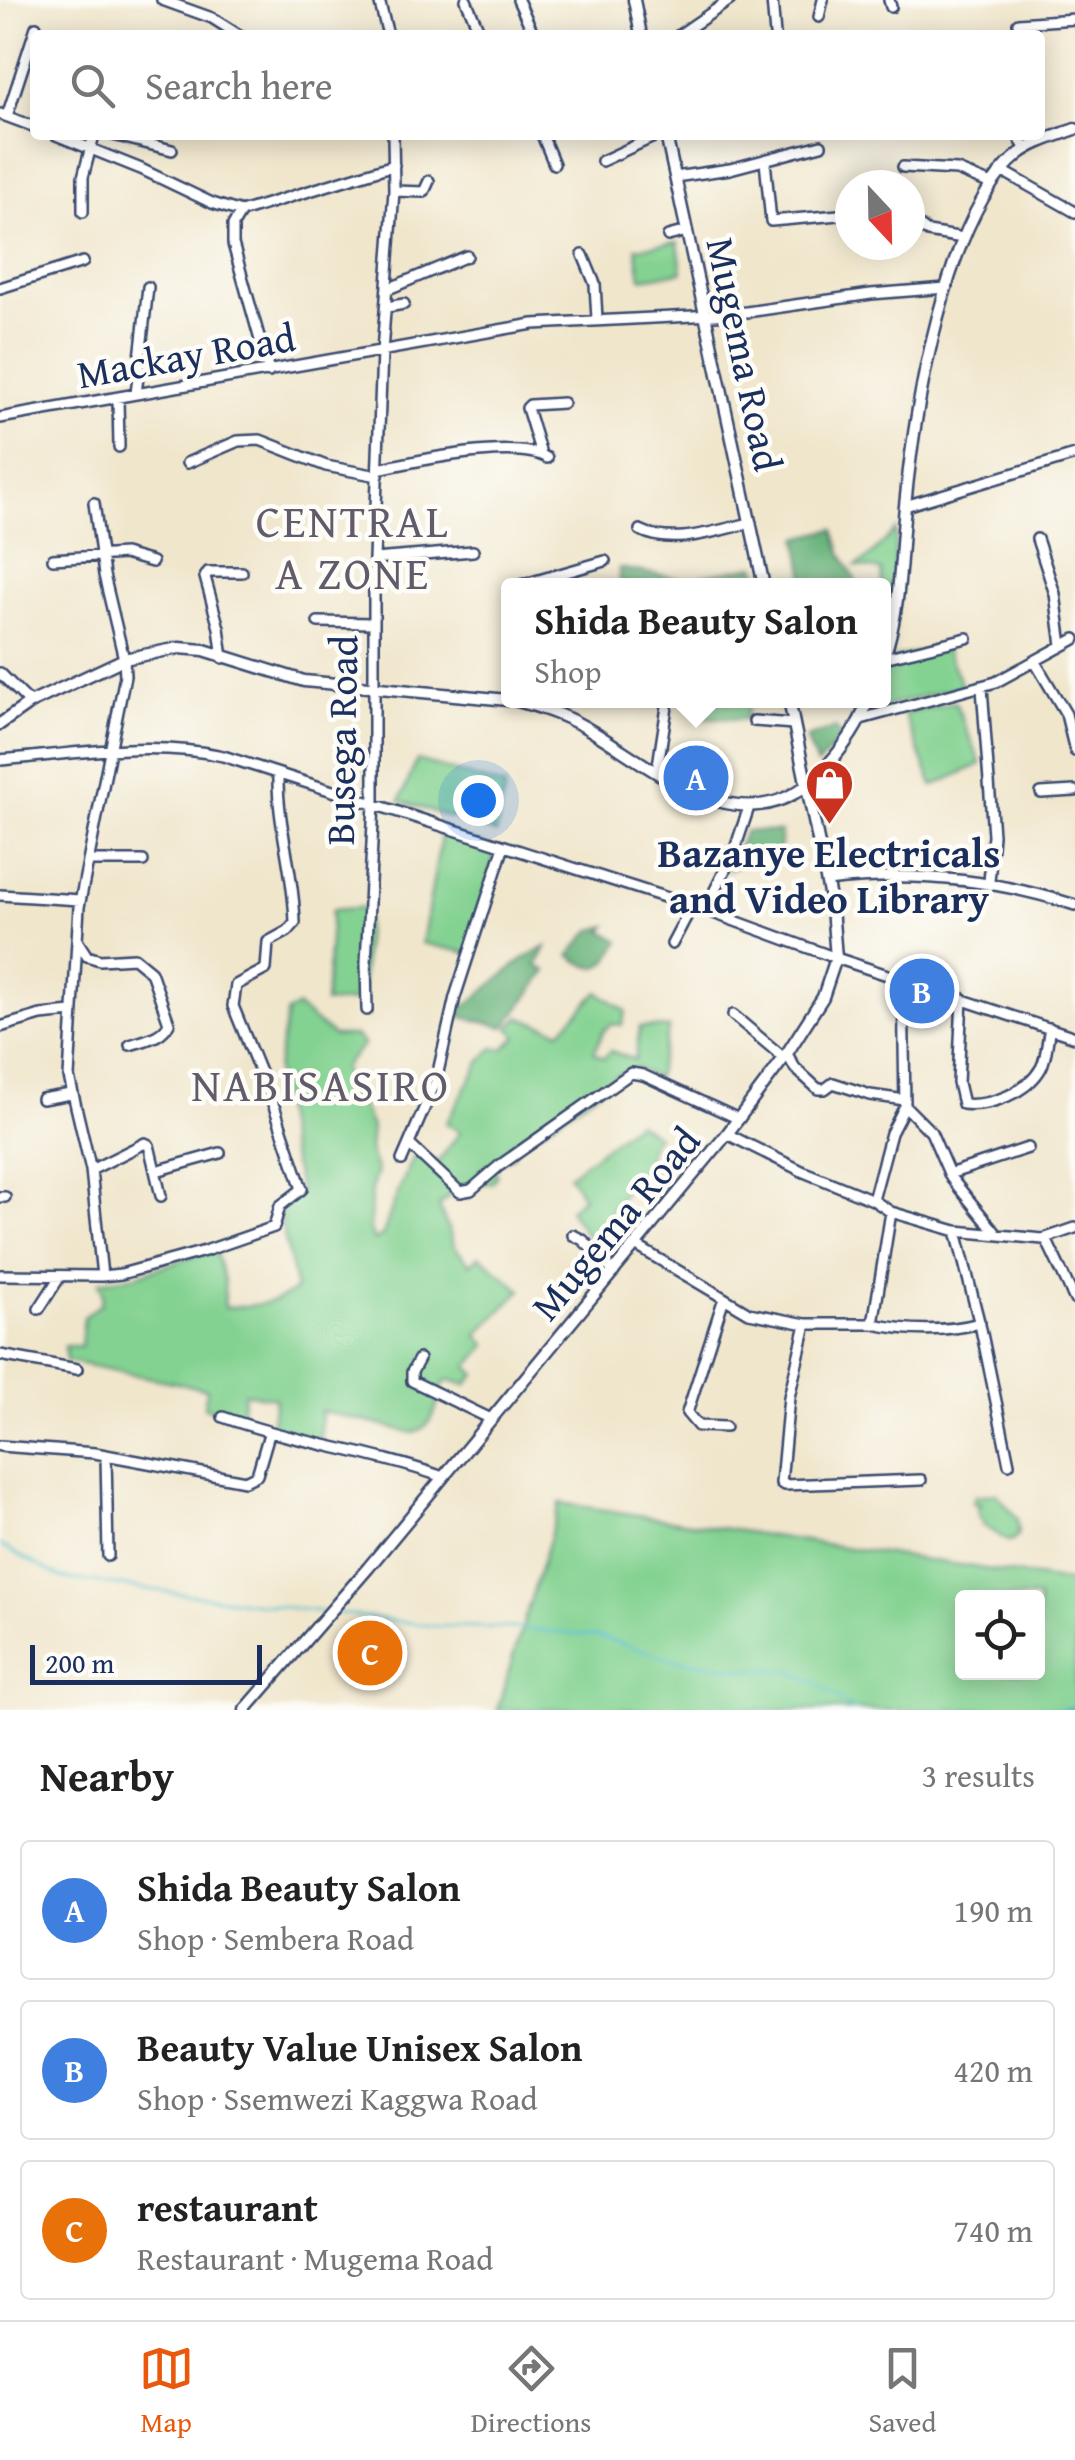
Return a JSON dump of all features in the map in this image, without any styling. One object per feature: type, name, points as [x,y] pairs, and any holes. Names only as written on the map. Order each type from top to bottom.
[{"type":"street","points":[[162,0],[212,18],[231,30]]},
{"type":"street","points":[[378,0],[387,30]]},
{"type":"street","points":[[466,0],[479,30]]},
{"type":"street","points":[[518,0],[532,30]]},
{"type":"street","points":[[634,0],[639,30]]},
{"type":"street","points":[[687,30],[730,0]]},
{"type":"street","points":[[772,0],[775,30]]},
{"type":"street","points":[[819,17],[824,0]]},
{"type":"street","points":[[1018,22],[1075,20]]},
{"type":"street","points":[[30,43],[3,115],[30,125]]},
{"type":"street","points":[[891,632],[898,607],[905,506],[918,417],[946,288],[963,238],[999,174],[1026,149],[1075,129]]},
{"type":"street","points":[[69,140],[212,204],[241,212],[394,165]]},
{"type":"street","points":[[83,212],[83,178],[92,140]]},
{"type":"street","points":[[133,140],[172,150]]},
{"type":"street","name":"Busega Road","points":[[367,1010],[366,946],[374,804],[374,559],[382,352],[394,191],[391,140]]},
{"type":"street","points":[[544,140],[554,164]]},
{"type":"street","points":[[602,161],[656,140]]},
{"type":"street","name":"Mugema Road","points":[[667,140],[762,578]]},
{"type":"street","points":[[1020,140],[1026,149]]},
{"type":"street","points":[[675,178],[821,145]]},
{"type":"street","points":[[765,160],[771,221],[835,215]]},
{"type":"street","points":[[904,167],[957,170],[992,184]]},
{"type":"street","points":[[999,174],[1008,174],[1075,212]]},
{"type":"street","points":[[394,191],[424,192],[429,182]]},
{"type":"street","points":[[241,212],[233,225],[232,244],[269,372]]},
{"type":"street","points":[[925,229],[963,238]]},
{"type":"street","points":[[668,236],[687,231]]},
{"type":"street","points":[[388,289],[466,256]]},
{"type":"street","points":[[583,256],[595,284],[597,319]]},
{"type":"street","points":[[0,288],[84,262]]},
{"type":"street","points":[[136,394],[148,287]]},
{"type":"street","name":"Mackay Road","points":[[0,418],[487,331],[597,319],[707,315],[946,288]]},
{"type":"street","points":[[386,307],[404,304]]},
{"type":"street","points":[[118,398],[118,447]]},
{"type":"street","points":[[188,463],[238,441],[260,440],[334,468],[378,473],[488,452],[544,456],[527,408],[530,404],[562,402]]},
{"type":"street","points":[[905,506],[1075,455]]},
{"type":"street","points":[[94,503],[101,556],[124,659],[112,751],[80,900],[72,1012],[72,1094],[90,1170],[102,1276]]},
{"type":"street","points":[[640,530],[682,537],[751,523]]},
{"type":"street","points":[[1037,539],[1055,594],[1062,645]]},
{"type":"street","points":[[374,559],[473,551]]},
{"type":"street","points":[[52,559],[124,554],[152,562]]},
{"type":"street","points":[[546,578],[606,561]]},
{"type":"street","points":[[223,658],[204,577],[208,572],[242,572]]},
{"type":"street","points":[[318,622],[373,623]]},
{"type":"street","points":[[891,656],[968,638]]},
{"type":"street","points":[[861,719],[982,688],[1075,639]]},
{"type":"street","points":[[0,724],[30,703],[124,659],[180,648],[204,650],[304,681],[501,699]]},
{"type":"street","points":[[1035,662],[1066,714],[1075,750]]},
{"type":"street","points":[[0,674],[30,703]]},
{"type":"street","points":[[982,688],[993,835],[989,882]]},
{"type":"street","points":[[535,708],[566,718],[695,793],[748,807],[782,800],[807,786],[838,753],[865,708]]},
{"type":"street","points":[[657,772],[667,708]]},
{"type":"street","name":"Mugema Road","points":[[245,1710],[727,1134],[786,1056],[823,998],[836,958],[827,881],[791,708]]},
{"type":"street","points":[[754,720],[794,724]]},
{"type":"street","points":[[0,760],[148,747],[194,750],[705,910],[836,958],[1075,1036]]},
{"type":"street","points":[[0,1274],[59,1278],[122,1274],[205,1251],[274,1226],[280,1206],[302,1189],[275,1108],[233,1006],[236,985],[266,969],[268,942],[295,923],[292,881],[280,820],[278,774]]},
{"type":"street","points":[[1041,793],[1075,791]]},
{"type":"street","points":[[705,910],[734,852],[748,807]]},
{"type":"street","points":[[402,1160],[436,1080],[456,997],[504,846]]},
{"type":"street","points":[[88,861],[143,861]]},
{"type":"street","points":[[827,881],[897,876],[989,882],[1075,905]]},
{"type":"street","points":[[0,895],[80,900]]},
{"type":"street","points":[[672,944],[692,906]]},
{"type":"street","points":[[77,940],[87,956],[100,960],[134,958],[151,972],[168,1023],[166,1030],[130,1045]]},
{"type":"street","points":[[873,1200],[890,1133],[904,1103],[902,980]]},
{"type":"street","points":[[962,998],[958,1083],[963,1104],[1006,1096],[1021,1088],[1041,1067],[1050,1028]]},
{"type":"street","points":[[0,1027],[72,1012]]},
{"type":"street","points":[[733,1015],[786,1056],[818,1089],[833,1083],[904,1103],[930,1132],[949,1174],[996,1234]]},
{"type":"street","points":[[411,1146],[460,1192],[468,1192],[559,1122],[632,1073],[739,1119]]},
{"type":"street","points":[[42,1098],[72,1094]]},
{"type":"street","points":[[727,1134],[892,1212],[956,1231],[1046,1239],[1074,1229]]},
{"type":"street","points":[[90,1170],[145,1144],[152,1150],[161,1196]]},
{"type":"street","points":[[949,1174],[1028,1148]]},
{"type":"street","points":[[156,1171],[220,1153]]},
{"type":"street","points":[[874,1324],[892,1212]]},
{"type":"street","points":[[956,1231],[1009,1464]]},
{"type":"street","points":[[573,1235],[614,1272]]},
{"type":"street","points":[[1046,1239],[1075,1300]]},
{"type":"street","points":[[635,1245],[749,1313],[806,1324],[874,1324],[896,1328],[956,1328],[980,1323]]},
{"type":"street","points":[[39,1309],[59,1278]]},
{"type":"street","points":[[724,1301],[687,1413],[698,1426],[725,1427]]},
{"type":"street","points":[[806,1324],[789,1396],[781,1482],[784,1485],[920,1480]]},
{"type":"street","points":[[0,1355],[77,1369]]},
{"type":"street","points":[[419,1359],[412,1381],[491,1418]]},
{"type":"street","points":[[223,1418],[269,1434],[402,1462],[443,1477]]},
{"type":"street","points":[[0,1446],[106,1456],[249,1480],[257,1474],[269,1434]]},
{"type":"street","points":[[106,1456],[108,1556]]},
{"type":"green space","points":[[678,242],[682,272],[641,278],[636,248]]},
{"type":"green space","points":[[834,529],[854,578],[805,578],[798,538]]},
{"type":"green space","points":[[896,530],[892,619],[891,578],[881,578],[881,570],[856,566]]},
{"type":"green space","points":[[756,566],[758,577],[702,578]]},
{"type":"green space","points":[[619,568],[676,578],[619,578]]},
{"type":"green space","points":[[944,646],[962,686],[891,705],[891,659]]},
{"type":"green space","points":[[955,702],[981,764],[933,786],[904,714]]},
{"type":"green space","points":[[699,708],[748,708],[745,719],[698,717]]},
{"type":"green space","points":[[836,728],[841,739],[817,765],[806,738]]},
{"type":"green space","points":[[417,760],[505,787],[496,833],[400,801]]},
{"type":"green space","points":[[442,831],[496,850],[468,953],[422,943]]},
{"type":"green space","points":[[745,831],[781,832],[780,849],[729,870]]},
{"type":"green space","points":[[367,907],[361,1001],[325,1003],[332,910]]},
{"type":"green space","points":[[607,926],[603,931],[620,941],[605,963],[587,966],[570,955],[590,931]]},
{"type":"green space","points":[[546,947],[537,966],[547,971],[505,1027],[455,1015],[523,959]]},
{"type":"green space","points":[[598,992],[626,1011],[622,1025],[612,1024],[604,1030],[594,1052],[604,1058],[611,1051],[635,1060],[640,1027],[669,1028],[656,1078],[637,1068],[618,1073],[516,1148],[513,1156],[493,1165],[497,1174],[493,1182],[457,1187],[439,1206],[455,1247],[470,1264],[480,1256],[521,1290],[477,1335],[487,1345],[468,1367],[476,1374],[466,1385],[450,1380],[444,1383],[435,1412],[422,1429],[414,1433],[321,1411],[320,1441],[271,1430],[275,1398],[244,1393],[241,1417],[204,1407],[207,1389],[66,1361],[65,1346],[81,1346],[84,1317],[101,1304],[99,1282],[133,1276],[215,1250],[224,1280],[225,1308],[271,1302],[296,1289],[277,1203],[300,1191],[276,1071],[287,1013],[297,1007],[333,1036],[355,1036],[364,1044],[343,1067],[348,1083],[363,1092],[361,1105],[371,1127],[369,1150],[377,1172],[371,1189],[370,1230],[374,1241],[383,1235],[416,1154],[427,1162],[438,1162],[460,1132],[446,1123],[481,1061],[493,1048],[504,1049],[517,1036],[509,1028],[520,1017],[560,1031]]},
{"type":"green space","points":[[637,1122],[657,1136],[648,1157],[672,1187],[667,1192],[646,1178],[633,1178],[610,1213],[620,1224],[634,1213],[642,1222],[617,1252],[604,1241],[595,1249],[569,1209],[583,1197],[569,1175]]},
{"type":"green space","points":[[996,1493],[1017,1518],[1019,1534],[1013,1540],[1008,1541],[983,1525],[977,1508],[981,1504],[973,1503],[975,1496]]},
{"type":"green space","points":[[560,1503],[1075,1583],[1075,1710],[497,1710]]},
{"type":"waterway","points":[[0,1545],[62,1578],[323,1612]]},
{"type":"waterway","points":[[336,1613],[434,1626],[514,1628],[600,1637],[671,1659],[787,1671],[815,1682],[854,1710]]},
{"type":"waterway","points":[[1059,1710],[1075,1705]]},
{"type":"place","name":"Shida Beauty Salon","points":[[696,778]]},
{"type":"place","name":"Bazanye Electricals and Video Library","points":[[829,826]]},
{"type":"place","name":"Beauty Value Unisex Salon","points":[[922,991]]},
{"type":"place","name":"restaurant","points":[[370,1653]]},
{"type":"district","name":"CENTRAL A ZONE","points":[[353,546]]},
{"type":"district","name":"NABISASIRO","points":[[321,1084]]}]
